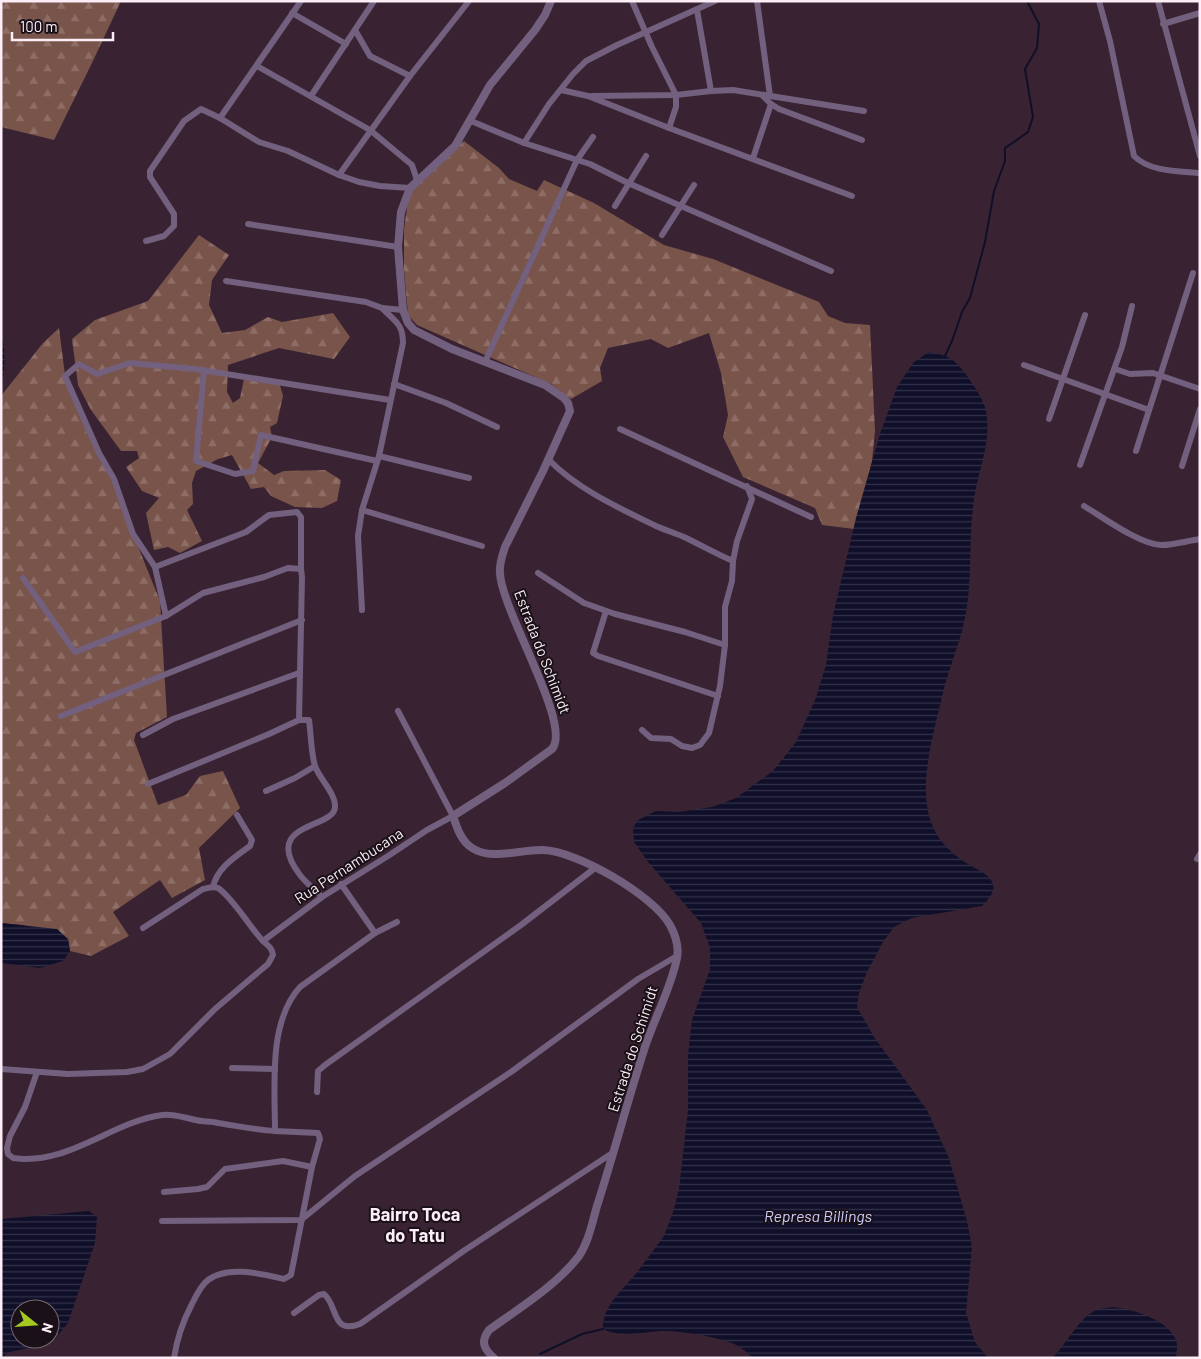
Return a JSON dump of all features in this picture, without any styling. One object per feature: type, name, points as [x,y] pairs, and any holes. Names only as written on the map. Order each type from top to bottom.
[{"type":"street","points":[[220,118],[301,1]]},
{"type":"street","points":[[311,96],[374,1]]},
{"type":"street","points":[[339,175],[410,76],[469,1]]},
{"type":"street","name":"Estrada do Schimidt","points":[[494,1358],[484,1344],[484,1336],[489,1330],[544,1290],[578,1256],[585,1245],[645,1046],[677,956],[677,943],[671,925],[662,913],[626,883],[569,855],[546,850],[531,849],[494,854],[484,853],[472,848],[464,840],[453,816],[505,783],[552,749],[557,740],[550,707],[509,608],[500,574],[501,560],[505,547],[570,411],[568,403],[545,385],[452,349],[414,330],[408,323],[403,310],[398,247],[401,212],[410,188],[455,146],[490,86],[545,15],[551,1]]},
{"type":"street","points":[[632,1],[676,95],[676,107],[669,128]]},
{"type":"street","points":[[524,143],[542,114],[573,74],[586,61],[715,1]]},
{"type":"street","points":[[756,1],[767,96],[771,104],[862,140]]},
{"type":"street","points":[[1099,1],[1110,41],[1134,156],[1142,163],[1158,168],[1200,173]]},
{"type":"street","points":[[1158,1],[1200,156]]},
{"type":"street","points":[[697,10],[711,91]]},
{"type":"street","points":[[292,13],[346,44]]},
{"type":"street","points":[[1163,24],[1200,13]]},
{"type":"street","points":[[355,30],[370,56],[410,76]]},
{"type":"street","points":[[257,66],[370,130],[412,165],[417,180]]},
{"type":"street","points":[[561,90],[588,96],[852,196]]},
{"type":"street","points":[[588,96],[676,95],[733,90],[864,111]]},
{"type":"street","points":[[753,158],[771,104]]},
{"type":"street","points":[[146,240],[164,236],[174,226],[174,214],[150,177],[150,171],[184,121],[201,109],[220,118],[259,142],[288,151],[339,175],[359,182],[380,186],[410,188]]},
{"type":"street","points":[[471,121],[524,143],[590,164],[628,183],[831,271]]},
{"type":"street","points":[[485,362],[577,160],[593,137]]},
{"type":"street","points":[[615,206],[646,156]]},
{"type":"street","points":[[662,235],[694,185]]},
{"type":"street","points":[[248,224],[398,247]]},
{"type":"street","points":[[1136,451],[1194,272]]},
{"type":"street","points":[[226,281],[366,302],[382,308],[403,310]]},
{"type":"street","points":[[1080,465],[1115,369],[1132,306]]},
{"type":"street","points":[[362,610],[358,536],[362,510],[378,458],[403,331],[399,324],[382,308]]},
{"type":"street","points":[[1049,418],[1085,315]]},
{"type":"street","points":[[166,616],[155,567],[132,534],[114,479],[99,453],[65,376],[79,364],[97,374],[130,363],[204,370],[390,400]]},
{"type":"street","points":[[1024,364],[1149,410]]},
{"type":"street","points":[[1115,369],[1130,374],[1153,374],[1200,388]]},
{"type":"street","points":[[204,370],[196,460],[235,474],[253,471],[261,436],[378,458],[468,478]]},
{"type":"street","points":[[394,384],[446,402],[497,427]]},
{"type":"street","points":[[1182,466],[1200,409]]},
{"type":"street","points":[[620,429],[747,486],[811,518]]},
{"type":"street","points":[[548,459],[556,468],[598,496],[657,526],[733,560]]},
{"type":"street","points":[[642,730],[651,738],[671,740],[682,746],[692,748],[700,745],[709,733],[718,696],[725,645],[725,607],[732,581],[733,560],[737,541],[752,500],[747,486]]},
{"type":"street","points":[[1084,506],[1138,538],[1153,544],[1161,545],[1200,539]]},
{"type":"street","points":[[362,510],[482,546]]},
{"type":"street","points":[[155,567],[246,532],[269,515],[297,512],[301,517],[302,620],[299,720]]},
{"type":"street","points":[[23,578],[75,652],[166,616],[203,593],[264,577],[288,568],[301,569]]},
{"type":"street","points":[[538,574],[584,603],[725,645]]},
{"type":"street","points":[[606,611],[593,653],[718,696]]},
{"type":"street","points":[[61,716],[302,620]]},
{"type":"street","points":[[143,735],[173,720],[299,673]]},
{"type":"street","points":[[398,711],[453,816]]},
{"type":"street","points":[[148,784],[299,720],[309,720],[315,766],[334,801],[336,809],[328,817],[294,834],[289,842],[289,854],[300,875],[322,896]]},
{"type":"street","points":[[266,792],[315,766]]},
{"type":"street","points":[[213,887],[214,878],[219,871],[250,846],[252,840],[237,815]]},
{"type":"street","name":"Rua Pernambucana","points":[[263,941],[322,896],[427,830],[453,816]]},
{"type":"street","points":[[317,1092],[318,1071],[325,1065],[521,925],[595,868]]},
{"type":"street","points":[[342,884],[375,934]]},
{"type":"street","points":[[1,1069],[68,1074],[127,1072],[143,1069],[170,1054],[215,1009],[268,964],[273,955],[273,951],[234,904],[218,888],[203,889],[143,928]]},
{"type":"street","points":[[275,1131],[275,1069],[278,1041],[285,1010],[291,996],[308,981],[375,934],[398,922]]},
{"type":"street","points":[[162,1221],[301,1220],[355,1176],[511,1072],[638,979],[677,956]]},
{"type":"street","points":[[232,1068],[275,1069]]},
{"type":"street","points":[[38,1072],[25,1107],[10,1136],[7,1148],[8,1154],[20,1160],[56,1155],[147,1118],[162,1115],[175,1114],[197,1121],[218,1122],[255,1130],[318,1133],[320,1139],[312,1167],[290,1275],[284,1279],[246,1273],[231,1273],[208,1280],[201,1288],[184,1320],[179,1333],[174,1358]]},
{"type":"street","points":[[294,1313],[319,1295],[324,1294],[334,1315],[341,1324],[352,1327],[360,1324],[465,1250],[614,1152]]},
{"type":"street","points":[[164,1192],[207,1187],[225,1169],[283,1161],[312,1167]]},
{"type":"green space","points":[[1,1],[121,1],[54,140],[1,127]]},
{"type":"green space","points":[[464,141],[499,168],[509,179],[537,191],[544,180],[594,203],[664,245],[713,259],[819,302],[828,316],[845,323],[870,325],[875,431],[872,461],[854,529],[822,525],[815,508],[743,477],[723,437],[728,415],[721,373],[709,333],[668,348],[651,339],[608,348],[600,368],[602,381],[571,399],[551,384],[417,325],[408,315],[404,269],[404,229],[409,194],[418,180]]},
{"type":"green space","points":[[199,235],[229,255],[212,280],[209,305],[222,333],[245,330],[268,317],[282,322],[333,313],[350,337],[334,359],[279,348],[228,365],[227,392],[233,403],[240,398],[244,379],[279,382],[283,396],[277,423],[270,427],[272,437],[258,463],[274,475],[284,471],[325,470],[341,480],[337,501],[322,508],[295,507],[271,496],[264,487],[251,489],[232,455],[218,459],[196,471],[192,483],[193,504],[187,510],[202,541],[180,553],[168,547],[154,550],[146,513],[159,498],[142,491],[126,467],[139,458],[137,451],[121,451],[91,410],[78,385],[72,339],[95,320],[148,301]]},
{"type":"green space","points":[[59,328],[66,383],[114,479],[133,534],[160,601],[167,717],[136,733],[134,740],[158,805],[186,795],[200,776],[223,771],[240,808],[199,848],[205,880],[172,898],[160,880],[113,912],[129,936],[91,956],[70,951],[68,939],[23,925],[1,923],[1,396],[43,343]]},
{"type":"water","points":[[1,337],[3,342],[4,370],[1,389]]},
{"type":"water","name":"Represa Billings","points":[[928,352],[951,359],[964,371],[982,399],[987,419],[987,432],[973,507],[966,613],[945,687],[931,747],[926,782],[926,800],[929,816],[940,840],[959,858],[990,878],[993,890],[982,906],[912,918],[894,927],[883,942],[867,972],[859,993],[857,1007],[874,1037],[927,1110],[949,1158],[967,1221],[972,1247],[966,1313],[975,1342],[988,1358],[753,1358],[734,1344],[698,1334],[669,1331],[624,1334],[610,1332],[603,1329],[606,1312],[613,1300],[664,1236],[673,1212],[679,1189],[688,1110],[688,1055],[692,1020],[710,969],[710,948],[701,923],[648,862],[634,842],[633,828],[638,820],[656,811],[679,812],[712,807],[736,798],[773,771],[796,742],[815,700],[826,665],[833,615],[856,518],[880,434],[897,387],[913,363]]},
{"type":"water","points":[[1,923],[57,929],[68,939],[70,951],[63,961],[40,968],[1,963]]},
{"type":"water","points":[[89,1211],[97,1217],[95,1243],[68,1323],[60,1333],[60,1299],[10,1299],[10,1349],[24,1349],[10,1352],[1,1358],[1,1219]]},
{"type":"water","points":[[1113,1307],[1148,1316],[1164,1325],[1171,1331],[1176,1340],[1176,1358],[1052,1358],[1082,1321],[1098,1309]]},
{"type":"waterway","points":[[945,356],[962,312],[970,298],[985,242],[994,191],[1005,161],[1005,148],[1028,132],[1033,117],[1025,69],[1037,48],[1039,24],[1027,1]]},
{"type":"waterway","points":[[540,1354],[582,1334],[603,1329]]},
{"type":"district","name":"Bairro Toca do Tatu","points":[[415,1225]]}]
